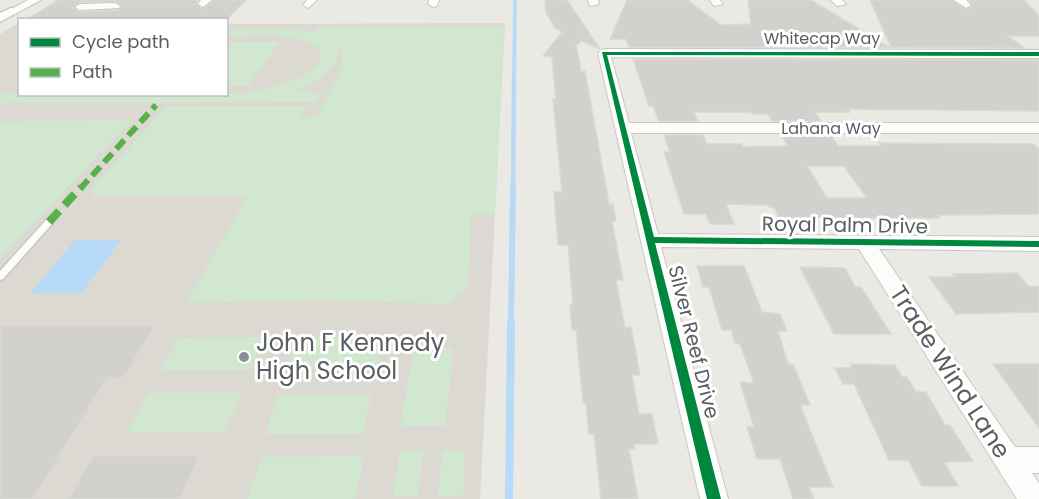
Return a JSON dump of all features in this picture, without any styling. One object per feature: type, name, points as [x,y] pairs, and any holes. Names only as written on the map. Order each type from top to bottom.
[{"type":"street","points":[[93,0],[80,7],[115,6]]},
{"type":"street","points":[[4,12],[32,2]]},
{"type":"street","name":"Whitecap Way","points":[[604,53],[1039,54]]},
{"type":"street","name":"Silver Reef Drive","points":[[604,53],[714,499]]},
{"type":"street","name":"Lahana Way","points":[[622,128],[1039,128]]},
{"type":"street","name":"Royal Palm Drive","points":[[651,240],[1039,244]]},
{"type":"street","name":"Trade Wind Lane","points":[[866,244],[1033,499]]},
{"type":"street","points":[[1008,460],[1039,460]]},
{"type":"lane","points":[[0,277],[49,222]]},
{"type":"shaded area","name":"John F Kennedy High School","points":[[505,23],[480,499],[0,499],[0,34],[18,25],[18,96],[228,96],[228,24]]},
{"type":"green space","points":[[317,27],[504,27],[495,214],[471,215],[468,289],[448,304],[326,300],[186,303],[248,196],[95,196],[90,190],[167,106],[306,106],[300,117],[317,116],[341,68],[342,50],[338,46],[338,55],[330,70],[317,80],[293,91],[321,93],[315,102],[0,103],[0,93],[18,93],[18,96],[228,96],[228,93],[268,89],[298,79],[308,73],[320,61],[319,49],[298,39],[274,35],[228,36],[228,29],[293,29],[312,33]]},
{"type":"green space","points":[[228,42],[280,42],[248,86],[228,86]]},
{"type":"green space","points":[[132,120],[0,259],[0,123]]},
{"type":"green space","points":[[263,337],[250,370],[161,370],[178,338]]},
{"type":"green space","points":[[299,337],[385,337],[377,369],[288,370]]},
{"type":"green space","points":[[414,348],[454,348],[445,426],[400,426]]},
{"type":"green space","points":[[148,393],[241,393],[225,432],[127,432]]},
{"type":"green space","points":[[278,395],[371,395],[363,434],[265,434]]},
{"type":"green space","points":[[400,451],[423,451],[418,497],[393,497]]},
{"type":"green space","points":[[442,451],[465,451],[463,497],[438,497]]},
{"type":"green space","points":[[364,456],[355,499],[247,499],[262,457]]},
{"type":"water","points":[[75,240],[121,240],[81,293],[31,293]]},
{"type":"building","points":[[58,0],[198,0],[196,4],[203,9],[214,0],[246,0],[228,18],[29,18]],"holes":[[[115,1],[122,5],[119,10],[80,12],[73,8],[80,2]]]},
{"type":"building","points":[[545,0],[567,0],[600,49],[580,40],[580,43],[576,45],[581,71],[585,71],[609,204],[613,204],[616,221],[612,221],[623,280],[616,280],[625,328],[631,327],[640,375],[632,375],[639,414],[652,414],[658,444],[634,444],[635,449],[629,449],[638,499],[601,499],[594,434],[589,434],[586,403],[583,403],[576,330],[572,330],[570,305],[573,305],[568,245],[558,245],[554,192],[562,192],[553,99],[556,99],[552,57],[543,56],[562,32],[555,28],[546,12]]},
{"type":"building","points":[[627,0],[687,0],[721,25],[751,24],[748,0],[811,0],[889,47],[629,47],[626,39],[610,39]]},
{"type":"building","points":[[870,0],[952,0],[967,10],[973,5],[969,0],[1024,0],[1039,16],[1039,36],[1008,36],[1025,48],[891,47]]},
{"type":"building","points":[[633,59],[1039,60],[1039,111],[848,109],[850,112],[815,112],[821,121],[772,121],[768,114],[752,114],[751,112],[694,112],[698,121],[659,121],[653,106],[649,106]]},
{"type":"building","points":[[664,135],[703,135],[707,144],[742,144],[743,147],[788,146],[781,135],[831,135],[838,146],[881,146],[879,143],[1033,144],[1039,149],[1039,214],[937,215],[939,218],[779,218],[774,207],[768,205],[726,204],[734,224],[710,224],[706,214],[684,214],[664,152],[670,152]],"holes":[[[807,166],[844,166],[867,198],[827,198]]]},
{"type":"building","points":[[697,266],[744,266],[762,312],[780,314],[787,331],[778,331],[788,364],[793,364],[810,405],[800,405],[833,487],[809,487],[814,499],[793,499],[780,459],[757,459],[747,427],[754,427],[740,382],[754,383],[740,344],[735,343],[731,330],[722,330],[709,287],[703,287]]},
{"type":"building","points":[[800,267],[845,268],[855,287],[861,287],[891,334],[834,334]]},
{"type":"building","points":[[1017,273],[1029,287],[1039,286],[1039,312],[956,314],[929,277],[954,277],[952,274]]},
{"type":"building","points":[[0,326],[155,326],[123,378],[107,378],[33,499],[0,499]]},
{"type":"building","points":[[850,364],[895,365],[902,377],[907,377],[916,392],[926,392],[945,425],[950,425],[973,461],[944,462],[958,486],[922,486],[908,460],[889,460],[854,384],[843,384],[835,368],[852,368]]},
{"type":"building","points":[[993,364],[1039,364],[1039,428]]},
{"type":"building","points":[[93,456],[199,456],[180,499],[68,499]]},
{"type":"waterway","points":[[514,83],[515,0]]},
{"type":"waterway","points":[[513,189],[514,81]]},
{"type":"waterway","points":[[511,325],[513,187]]},
{"type":"waterway","points":[[509,499],[511,323]]},
{"type":"marked path","points":[[49,222],[156,105]]},
{"type":"cycle path","points":[[714,499],[604,53],[1039,54]]},
{"type":"cycle path","points":[[651,240],[1039,244]]},
{"type":"place","name":"John F Kennedy High School","points":[[244,357]]}]
